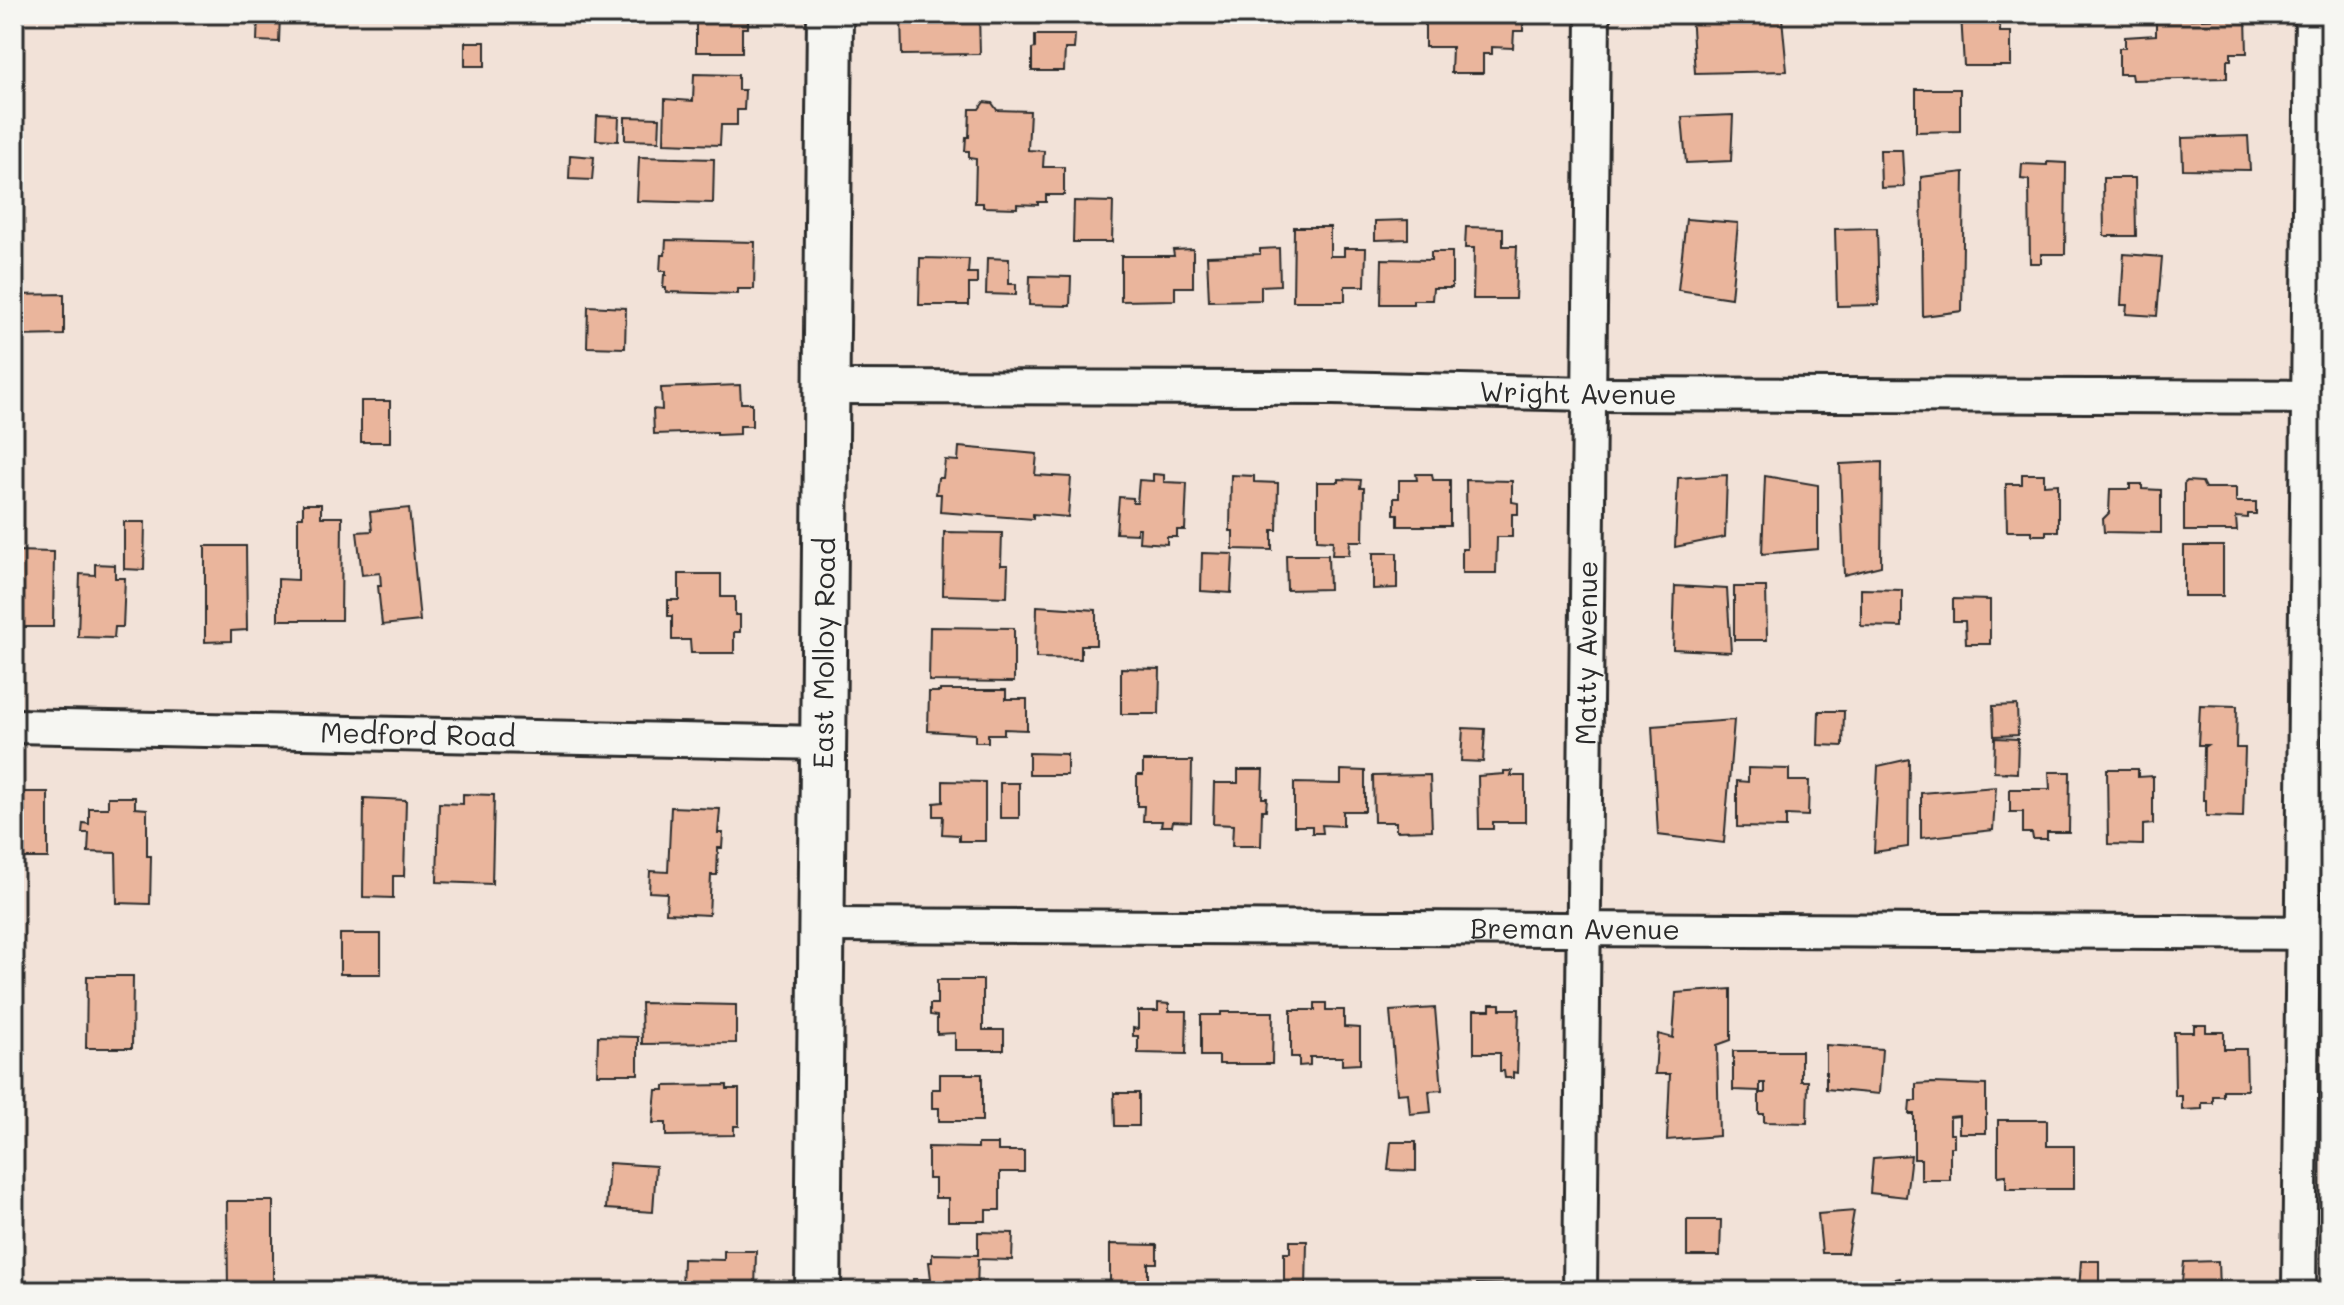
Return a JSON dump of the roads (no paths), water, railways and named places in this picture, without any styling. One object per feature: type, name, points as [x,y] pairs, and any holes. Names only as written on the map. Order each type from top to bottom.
[{"type":"street","name":"East Molloy Road","points":[[818,1291],[830,14]]},
{"type":"street","name":"Matty Avenue","points":[[1580,1291],[1593,14]]},
{"type":"street","points":[[2299,1291],[2317,932],[2319,397],[2312,14]]},
{"type":"street","name":"Wright Avenue","points":[[826,387],[2319,397]]},
{"type":"street","name":"Medford Road","points":[[14,726],[822,743]]},
{"type":"street","name":"Breman Avenue","points":[[821,925],[2317,932]]}]
